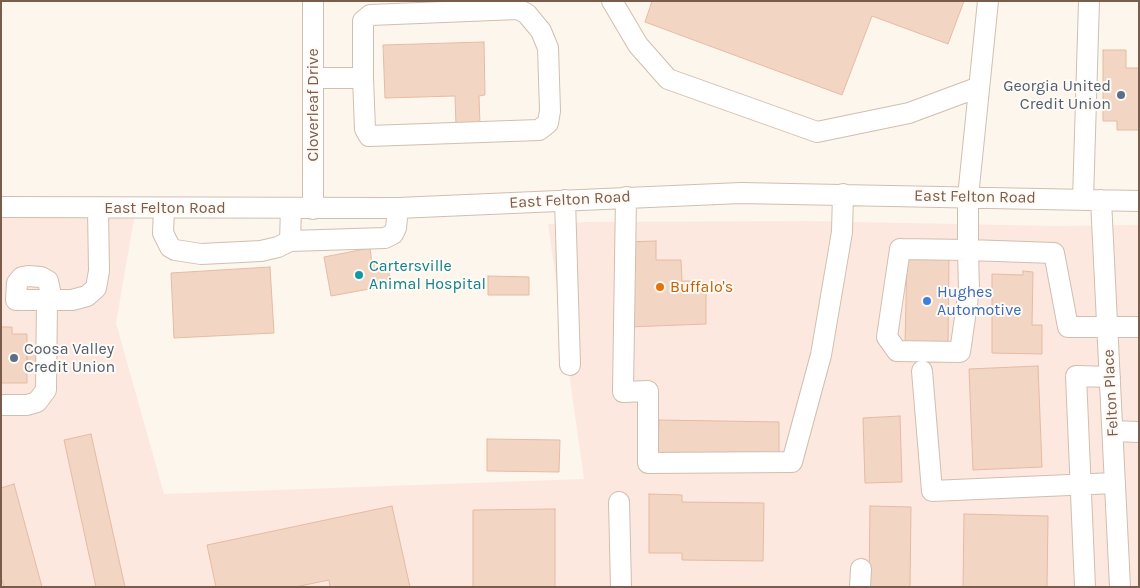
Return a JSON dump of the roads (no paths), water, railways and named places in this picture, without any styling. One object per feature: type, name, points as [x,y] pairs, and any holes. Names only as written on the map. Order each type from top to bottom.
[{"type":"street","name":"Cloverleaf Drive","points":[[313,1],[313,208]]},
{"type":"street","points":[[612,1],[638,45],[668,79],[817,132],[909,113],[978,87]]},
{"type":"street","points":[[988,1],[968,197],[968,250],[969,290],[960,352],[897,351],[887,337],[900,249],[968,250],[1054,253],[1068,328],[1139,327]]},
{"type":"street","name":"Felton Place","points":[[1089,1],[1092,200],[1108,327],[1120,587]]},
{"type":"street","points":[[518,9],[527,14],[541,31],[548,48],[550,111],[548,123],[538,130],[369,136],[365,129],[363,78],[363,21],[370,15],[518,9]]},
{"type":"street","points":[[314,78],[363,78]]},
{"type":"street","name":"East Felton Road","points":[[1,207],[398,208],[741,193],[1139,201]]},
{"type":"street","points":[[626,197],[623,392],[648,391],[648,464],[792,462],[821,355],[842,232],[842,194]]},
{"type":"street","points":[[565,200],[570,364]]},
{"type":"street","points":[[17,300],[72,300],[87,296],[96,288],[99,271],[98,208]]},
{"type":"street","points":[[164,208],[163,233],[165,241],[175,250],[201,254],[261,251],[278,247],[290,241],[385,238],[393,234],[396,228],[398,208]]},
{"type":"street","points":[[290,208],[290,241]]},
{"type":"street","points":[[1,406],[27,405],[37,402],[46,390],[50,300]]},
{"type":"street","points":[[922,371],[932,490],[1115,484]]},
{"type":"street","points":[[1085,587],[1076,376],[1110,377]]},
{"type":"street","points":[[1113,431],[1139,432]]},
{"type":"street","points":[[619,502],[621,587]]},
{"type":"place","name":"Georgia United Credit Union","points":[[1121,95]]},
{"type":"place","name":"Cartersville Animal Hospital","points":[[359,275]]},
{"type":"place","name":"Buffalo's","points":[[660,287]]},
{"type":"place","name":"Hughes Automotive","points":[[927,301]]},
{"type":"place","name":"Coosa Valley Credit Union","points":[[14,358]]}]
